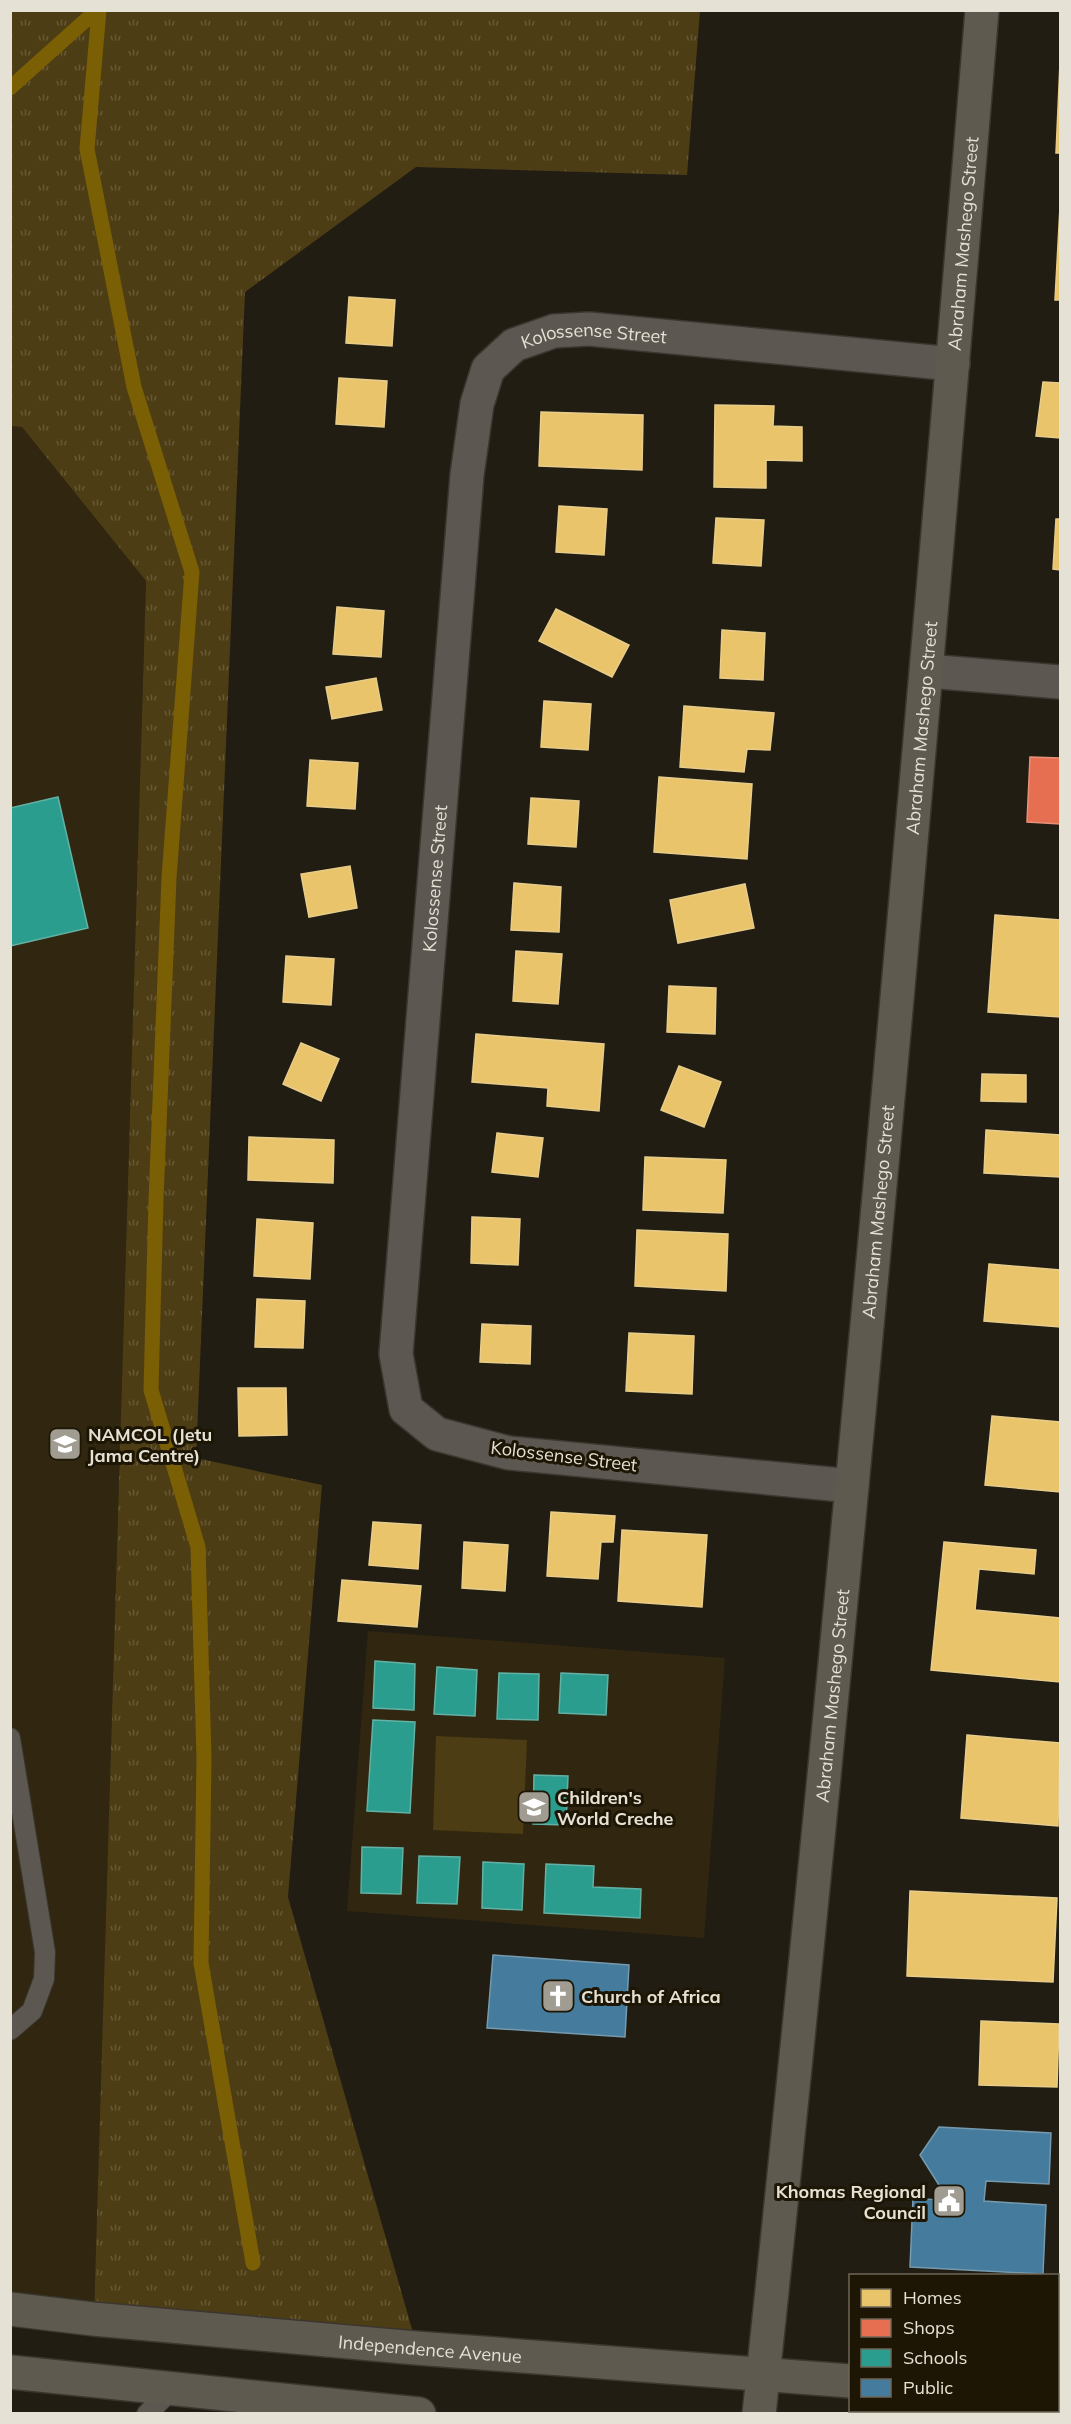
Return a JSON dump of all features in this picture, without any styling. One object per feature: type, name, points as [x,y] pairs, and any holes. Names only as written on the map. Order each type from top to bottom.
[{"type":"main road","name":"Abraham Mashego Street","points":[[759,2414],[852,1486],[927,671],[982,10]]},
{"type":"main road","name":"Independence Avenue","points":[[10,2309],[93,2319],[416,2348],[849,2381]]},
{"type":"main road","points":[[10,2372],[174,2388],[277,2406],[419,2414]]},
{"type":"street","name":"Kolossense Street","points":[[852,1486],[509,1453],[437,1434],[406,1409],[396,1354],[467,475],[477,404],[488,369],[514,345],[554,331],[589,329],[953,364]]},
{"type":"street","points":[[927,671],[1060,682]]},
{"type":"lane","points":[[10,1738],[45,1952],[44,1979],[32,2011],[10,2030]]},
{"type":"lane","points":[[147,2414],[174,2388]]},
{"type":"shaded area","name":"NAMCOL (Jetu Jama Centre)","points":[[10,426],[22,427],[146,581],[94,2314],[10,2306]]},
{"type":"shaded area","name":"Children's World Creche","points":[[368,1631],[725,1658],[704,1938],[347,1911]]},
{"type":"green space","points":[[10,11],[700,11],[687,175],[416,167],[245,292],[196,1458],[322,1485],[288,1897],[416,2343],[94,2314],[146,581],[22,427],[11,426]]},
{"type":"green space","points":[[436,1736],[527,1740],[523,1834],[433,1830]]},
{"type":"building: Homes","points":[[1060,63],[1060,153],[1056,153]]},
{"type":"building: Homes","points":[[1060,207],[1060,300],[1055,300]]},
{"type":"building: Homes","points":[[349,297],[395,300],[392,346],[346,343]]},
{"type":"building: Homes","points":[[339,378],[387,381],[384,427],[336,424]]},
{"type":"building: Homes","points":[[1043,382],[1060,383],[1060,438],[1036,436]]},
{"type":"building: Homes","points":[[715,405],[774,406],[773,426],[802,427],[802,461],[766,460],[766,488],[714,487]]},
{"type":"building: Homes","points":[[541,412],[643,415],[642,470],[539,466]]},
{"type":"building: Homes","points":[[559,506],[607,509],[604,555],[556,552]]},
{"type":"building: Homes","points":[[716,518],[764,520],[761,566],[713,563]]},
{"type":"building: Homes","points":[[1056,519],[1060,519],[1060,570],[1053,569]]},
{"type":"building: Homes","points":[[337,607],[384,611],[381,657],[333,654]]},
{"type":"building: Homes","points":[[556,609],[629,645],[612,677],[539,641]]},
{"type":"building: Homes","points":[[722,630],[765,633],[763,680],[720,678]]},
{"type":"building: Homes","points":[[376,678],[382,710],[332,719],[326,687]]},
{"type":"building: Homes","points":[[544,701],[591,704],[588,750],[541,747]]},
{"type":"building: Homes","points":[[684,706],[774,713],[770,750],[747,749],[744,772],[680,767]]},
{"type":"building: Homes","points":[[310,760],[358,763],[355,809],[307,806]]},
{"type":"building: Homes","points":[[659,777],[752,784],[747,859],[654,852]]},
{"type":"building: Homes","points":[[531,798],[579,801],[576,847],[528,844]]},
{"type":"building: Homes","points":[[350,866],[357,908],[309,917],[301,874]]},
{"type":"building: Homes","points":[[514,883],[561,887],[559,932],[511,930]]},
{"type":"building: Homes","points":[[745,884],[754,928],[678,943],[670,900]]},
{"type":"building: Homes","points":[[995,915],[1060,920],[1060,1017],[988,1012]]},
{"type":"building: Homes","points":[[516,951],[562,954],[558,1004],[513,1001]]},
{"type":"building: Homes","points":[[286,956],[334,959],[331,1005],[283,1002]]},
{"type":"building: Homes","points":[[669,986],[716,988],[715,1034],[667,1032]]},
{"type":"building: Homes","points":[[476,1034],[604,1044],[599,1111],[547,1106],[548,1088],[472,1082]]},
{"type":"building: Homes","points":[[301,1043],[339,1059],[321,1101],[283,1084]]},
{"type":"building: Homes","points":[[679,1066],[721,1082],[704,1127],[661,1110]]},
{"type":"building: Homes","points":[[982,1074],[1026,1075],[1026,1102],[981,1101]]},
{"type":"building: Homes","points":[[986,1130],[1060,1135],[1060,1177],[984,1173]]},
{"type":"building: Homes","points":[[497,1133],[543,1138],[538,1177],[492,1172]]},
{"type":"building: Homes","points":[[249,1137],[334,1140],[333,1183],[248,1180]]},
{"type":"building: Homes","points":[[645,1157],[726,1160],[723,1213],[643,1210]]},
{"type":"building: Homes","points":[[472,1217],[520,1219],[518,1265],[471,1263]]},
{"type":"building: Homes","points":[[257,1219],[313,1223],[310,1279],[254,1276]]},
{"type":"building: Homes","points":[[637,1230],[728,1234],[726,1291],[635,1286]]},
{"type":"building: Homes","points":[[989,1264],[1060,1270],[1060,1327],[984,1321]]},
{"type":"building: Homes","points":[[257,1299],[305,1301],[303,1348],[255,1347]]},
{"type":"building: Homes","points":[[482,1324],[531,1326],[530,1364],[480,1362]]},
{"type":"building: Homes","points":[[629,1333],[694,1336],[692,1394],[626,1391]]},
{"type":"building: Homes","points":[[238,1388],[286,1388],[287,1435],[239,1436]]},
{"type":"building: Homes","points":[[992,1416],[1060,1422],[1060,1492],[985,1485]]},
{"type":"building: Homes","points":[[551,1512],[615,1516],[613,1542],[601,1542],[598,1579],[547,1576]]},
{"type":"building: Homes","points":[[373,1522],[421,1525],[418,1569],[369,1565]]},
{"type":"building: Homes","points":[[622,1530],[707,1535],[702,1607],[618,1601]]},
{"type":"building: Homes","points":[[464,1542],[508,1545],[505,1591],[462,1588]]},
{"type":"building: Homes","points":[[944,1542],[1036,1550],[1034,1574],[979,1569],[975,1610],[1060,1618],[1060,1682],[931,1670]]},
{"type":"building: Homes","points":[[342,1580],[421,1586],[417,1627],[338,1621]]},
{"type":"building: Homes","points":[[967,1735],[1060,1743],[1058,1826],[961,1818]]},
{"type":"building: Homes","points":[[910,1891],[1057,1898],[1053,1982],[907,1976]]},
{"type":"building: Homes","points":[[981,2021],[1059,2024],[1057,2087],[979,2085]]},
{"type":"building: Shops","points":[[1030,757],[1060,758],[1060,824],[1027,822]]},
{"type":"building: Schools","points":[[58,797],[88,928],[10,946],[10,808]]},
{"type":"building: Schools","points":[[375,1661],[415,1664],[414,1710],[373,1708]]},
{"type":"building: Schools","points":[[437,1667],[477,1670],[475,1716],[434,1714]]},
{"type":"building: Schools","points":[[499,1673],[539,1674],[538,1720],[497,1719]]},
{"type":"building: Schools","points":[[561,1673],[608,1675],[606,1715],[559,1713]]},
{"type":"building: Schools","points":[[373,1720],[415,1722],[410,1813],[367,1811]]},
{"type":"building: Schools","points":[[534,1775],[568,1776],[566,1825],[533,1824]]},
{"type":"building: Schools","points":[[362,1847],[403,1848],[401,1894],[361,1893]]},
{"type":"building: Schools","points":[[419,1856],[460,1857],[457,1904],[417,1903]]},
{"type":"building: Schools","points":[[483,1862],[524,1864],[522,1910],[482,1908]]},
{"type":"building: Schools","points":[[546,1864],[594,1866],[593,1887],[641,1889],[640,1918],[544,1913]]},
{"type":"building: Public","name":"Church of Africa","points":[[493,1955],[629,1965],[625,2037],[487,2028]]},
{"type":"building: Public","name":"Khomas Regional Council","points":[[939,2127],[1051,2133],[1049,2184],[986,2181],[984,2201],[1046,2205],[1043,2274],[910,2267],[913,2198],[938,2200],[939,2185],[920,2155]]},
{"type":"waterway","points":[[10,88],[97,10]]},
{"type":"waterway","points":[[99,10],[87,149],[134,387],[192,572],[169,878],[151,1390],[198,1547],[204,1758],[201,1963],[253,2263]]},
{"type":"place","name":"NAMCOL (Jetu Jama Centre)","points":[[65,1444]]},
{"type":"place","name":"Children's World Creche","points":[[534,1807]]},
{"type":"place","name":"Church of Africa","points":[[558,1996]]},
{"type":"place","name":"Khomas Regional Council","points":[[949,2201]]}]
